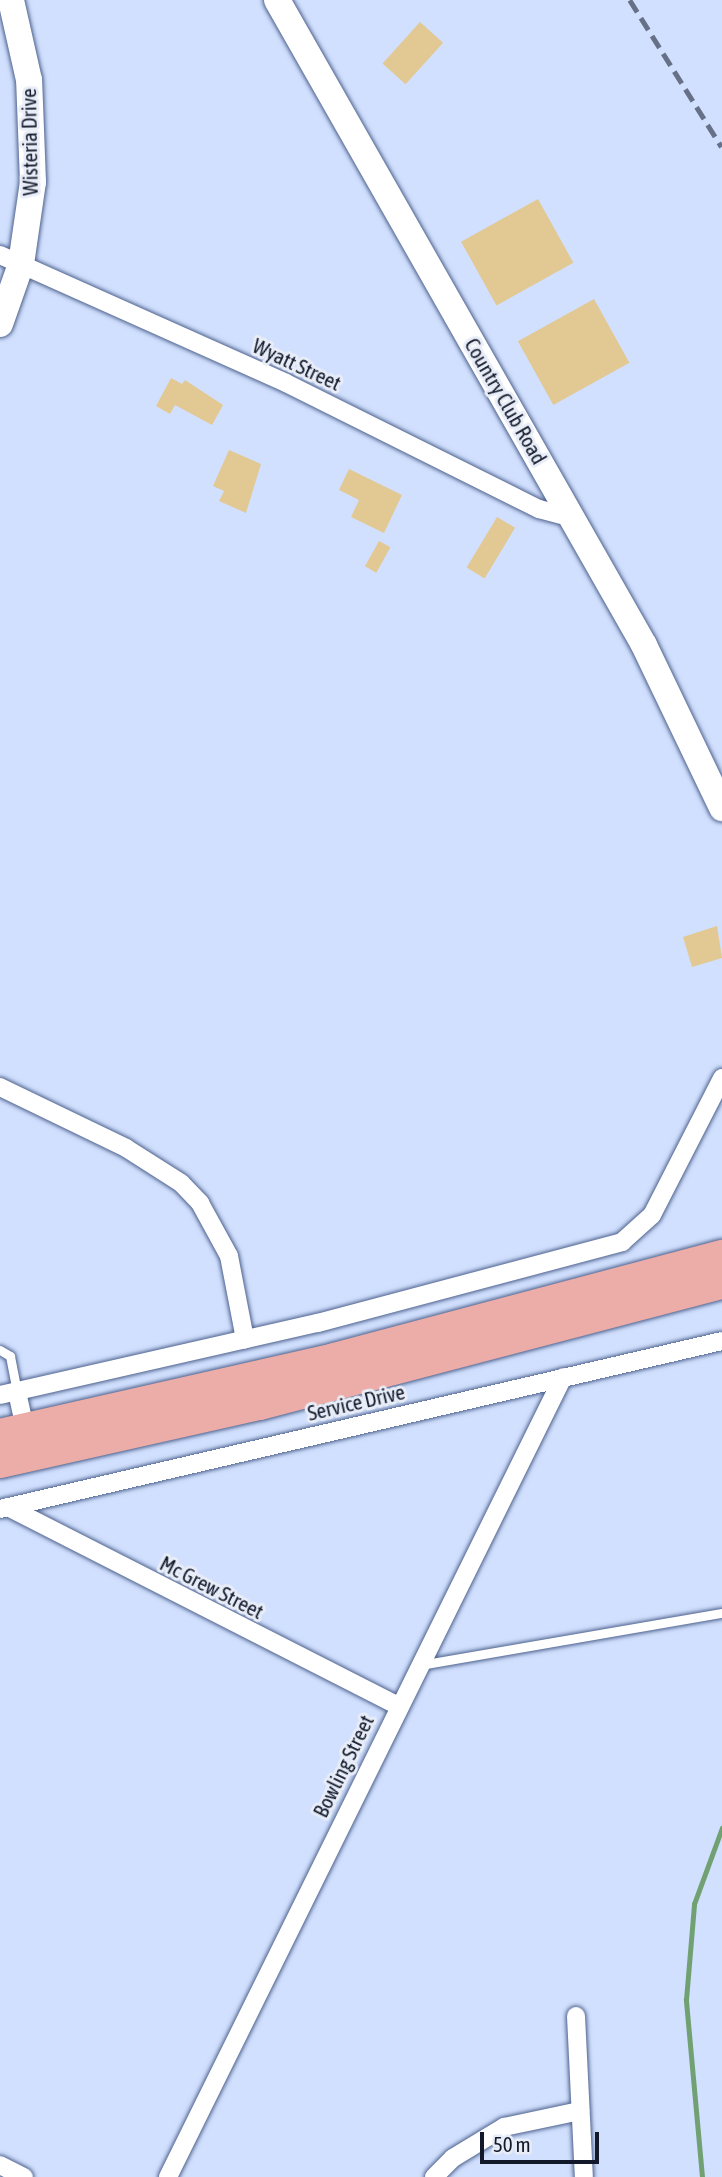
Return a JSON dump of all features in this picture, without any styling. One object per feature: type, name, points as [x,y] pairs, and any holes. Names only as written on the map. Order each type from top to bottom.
[{"type":"main road","points":[[0,1463],[19,1440],[722,1255]]},
{"type":"main road","points":[[19,1440],[260,1405],[722,1284]]},
{"type":"street","name":"Wisteria Drive","points":[[0,324],[10,259],[33,182],[29,80],[11,0]]},
{"type":"street","name":"Country Club Road","points":[[277,0],[573,518],[679,712],[722,808]]},
{"type":"street","name":"Wyatt Street","points":[[10,259],[286,383],[539,509],[573,518]]},
{"type":"street","points":[[19,1440],[8,1393],[392,1305],[622,1242],[652,1216],[722,1078]]},
{"type":"street","points":[[0,1087],[126,1148],[159,1167],[190,1193],[216,1227],[229,1255],[244,1339]]},
{"type":"street","name":"Service Drive","points":[[4,1508],[722,1341]]},
{"type":"street","name":"Bowling Street","points":[[168,2177],[398,1706],[563,1377]]},
{"type":"street","name":"Mc Grew Street","points":[[4,1508],[398,1706]]},
{"type":"street","points":[[576,2016],[584,2177]]},
{"type":"street","points":[[434,2177],[453,2158],[504,2127],[580,2111]]},
{"type":"street","points":[[0,2165],[24,2177]]},
{"type":"lane","points":[[0,1350],[10,1356],[8,1393]]},
{"type":"lane","points":[[419,1665],[722,1613]]},
{"type":"building","points":[[420,22],[443,43],[406,84],[383,64]]},
{"type":"building","points":[[538,199],[573,263],[496,306],[461,242]]},
{"type":"building","points":[[594,299],[629,363],[553,405],[518,341]]},
{"type":"building","points":[[171,378],[182,384],[185,380],[223,405],[212,425],[175,405],[170,414],[156,406]]},
{"type":"building","points":[[229,450],[261,464],[246,513],[219,501],[224,491],[213,486]]},
{"type":"building","points":[[349,469],[402,495],[384,533],[351,517],[359,500],[339,490]]},
{"type":"building","points":[[497,517],[515,528],[485,578],[467,568]]},
{"type":"building","points":[[379,541],[390,547],[376,573],[365,566]]},
{"type":"building","points":[[717,926],[722,958],[692,967],[683,937]]},
{"type":"waterway","points":[[702,2177],[686,2000],[694,1904],[722,1828]]},
{"type":"railway","points":[[630,0],[722,147]]}]
